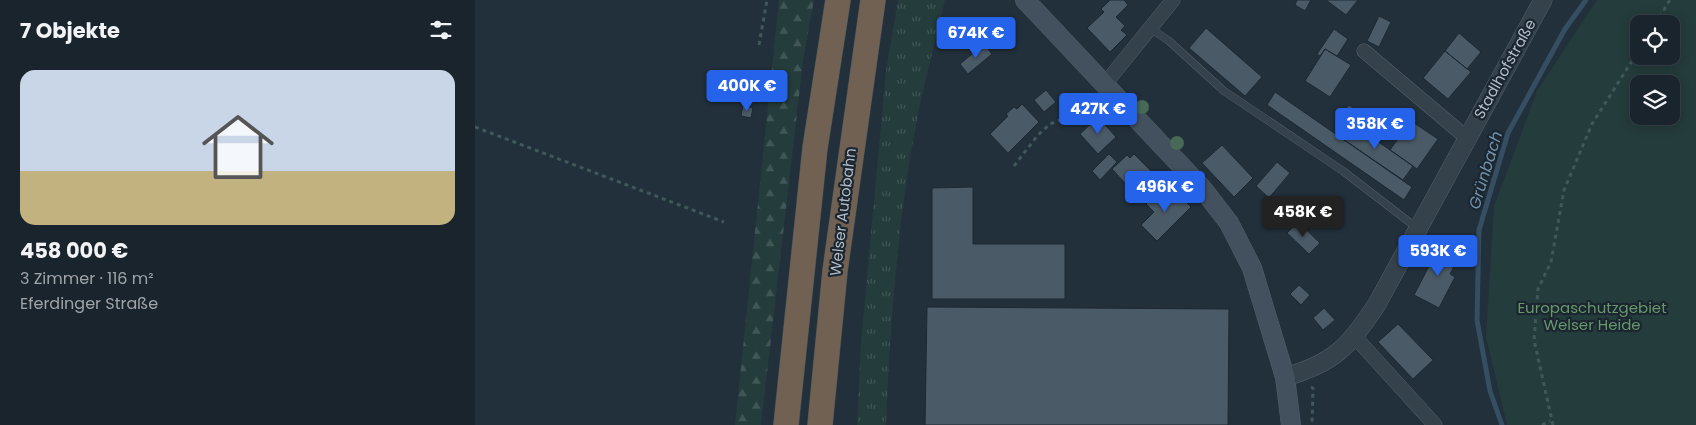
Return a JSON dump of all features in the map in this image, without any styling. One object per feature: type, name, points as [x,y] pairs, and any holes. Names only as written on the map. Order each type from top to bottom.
[{"type":"highway","points":[[785,425],[815,148],[838,0]]},
{"type":"highway","name":"Welser Autobahn","points":[[820,425],[835,271],[873,0]]},
{"type":"highway","points":[[835,271],[837,425]]},
{"type":"main road","points":[[1025,0],[1202,188],[1229,223],[1252,268],[1285,377],[1291,425]]},
{"type":"street","points":[[1103,85],[1173,0]]},
{"type":"street","name":"Stadlhofstraße","points":[[1285,377],[1310,370],[1340,352],[1355,337],[1377,304],[1543,0]]},
{"type":"street","name":"Stadlhofstraße","points":[[1364,51],[1467,138]]},
{"type":"street","points":[[1355,337],[1435,425]]},
{"type":"lane","points":[[1150,28],[1169,41],[1224,91],[1343,171],[1417,228]]},
{"type":"path","points":[[759,45],[767,0]]},
{"type":"path","points":[[1661,15],[1671,0]]},
{"type":"path","points":[[1553,425],[1534,340],[1538,289],[1551,262],[1564,190],[1592,124],[1630,64]]},
{"type":"path","points":[[1015,166],[1038,135],[1050,124],[1069,116],[1103,85]]},
{"type":"path","points":[[475,127],[724,222]]},
{"type":"path","points":[[1542,425],[1551,421]]},
{"type":"green space","points":[[779,0],[814,0],[803,61],[761,425],[735,425]]},
{"type":"green space","points":[[898,0],[945,0],[910,157],[900,233],[893,310],[886,425],[857,425],[861,342],[886,71]]},
{"type":"green space","name":"Europaschutzgebiet Welser Heide","points":[[1597,0],[1696,0],[1696,425],[1507,425],[1486,337],[1494,206],[1537,91]]},
{"type":"building","points":[[1110,0],[1124,0],[1128,5],[1116,17],[1125,26],[1121,30],[1127,35],[1110,52],[1087,28],[1104,12],[1101,9]]},
{"type":"building","points":[[1297,0],[1311,0],[1305,11],[1295,5]]},
{"type":"building","points":[[1326,0],[1358,0],[1346,15]]},
{"type":"building","points":[[1379,16],[1391,22],[1379,47],[1367,41]]},
{"type":"building","points":[[1206,28],[1262,77],[1245,96],[1189,48]]},
{"type":"building","points":[[1334,29],[1348,39],[1337,56],[1325,49],[1320,56],[1317,54]]},
{"type":"building","points":[[1459,33],[1481,52],[1467,69],[1445,51]]},
{"type":"building","points":[[984,44],[992,54],[968,74],[960,64]]},
{"type":"building","points":[[1325,49],[1351,65],[1330,97],[1305,81]]},
{"type":"building","points":[[1445,51],[1471,72],[1448,99],[1423,78]]},
{"type":"building","points":[[1046,90],[1056,102],[1044,112],[1034,100]]},
{"type":"building","points":[[1275,92],[1412,187],[1404,200],[1267,105]]},
{"type":"building","points":[[1022,104],[1039,122],[1008,153],[990,134],[1008,116],[1006,114],[1014,107],[1017,109]]},
{"type":"building","points":[[743,105],[753,108],[751,118],[741,116]]},
{"type":"building","points":[[1349,105],[1361,114],[1356,120],[1344,111]]},
{"type":"building","points":[[1098,117],[1116,137],[1098,154],[1080,134]]},
{"type":"building","points":[[1347,120],[1413,166],[1403,180],[1337,135]]},
{"type":"building","points":[[1411,121],[1438,139],[1417,169],[1390,150]]},
{"type":"building","points":[[1222,145],[1253,178],[1234,197],[1202,163]]},
{"type":"building","points":[[1109,154],[1117,162],[1100,180],[1092,171]]},
{"type":"building","points":[[1134,154],[1154,174],[1134,193],[1112,169],[1127,155],[1130,158]]},
{"type":"building","points":[[1277,162],[1290,173],[1269,198],[1256,186]]},
{"type":"building","points":[[973,187],[973,244],[1065,244],[1065,299],[932,299],[932,188]]},
{"type":"building","points":[[1171,187],[1191,207],[1157,241],[1141,225],[1154,212],[1146,204],[1160,190],[1164,194]]},
{"type":"building","points":[[1298,222],[1320,243],[1309,254],[1287,233]]},
{"type":"building","points":[[1440,245],[1460,256],[1450,274],[1455,277],[1439,308],[1414,295]]},
{"type":"building","points":[[1299,285],[1310,295],[1301,305],[1290,294]]},
{"type":"building","points":[[927,307],[1229,309],[1228,425],[925,425]]},
{"type":"building","points":[[1324,308],[1335,320],[1323,330],[1313,318]]},
{"type":"building","points":[[1398,324],[1433,360],[1413,379],[1378,342]]},
{"type":"waterway","name":"Grünbach","points":[[1502,425],[1490,391],[1477,320],[1479,230],[1508,133],[1565,29],[1586,0]]}]
